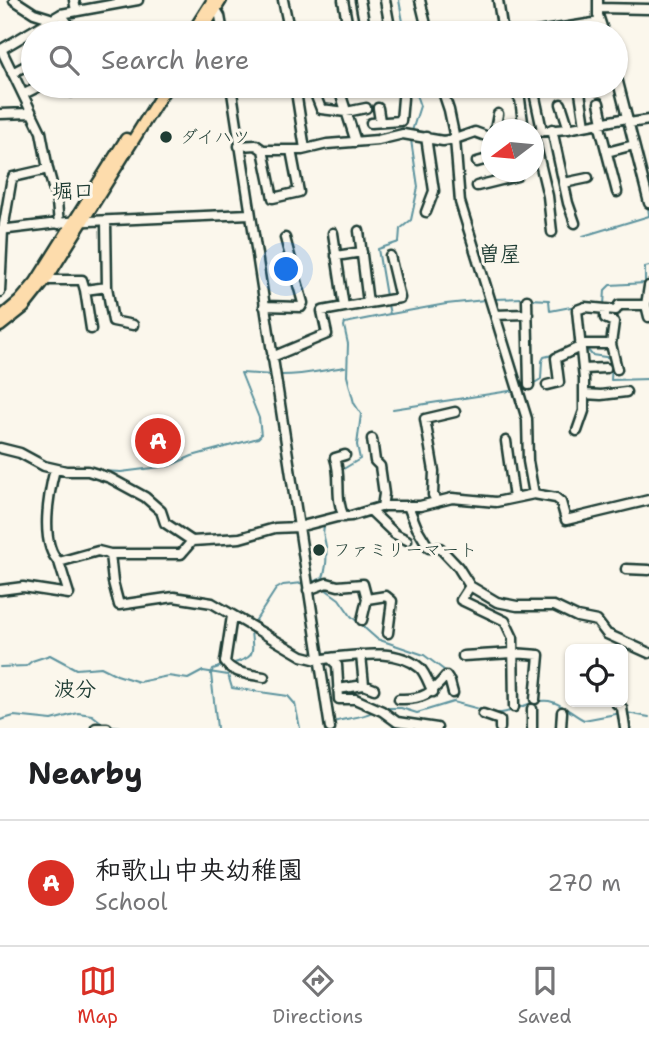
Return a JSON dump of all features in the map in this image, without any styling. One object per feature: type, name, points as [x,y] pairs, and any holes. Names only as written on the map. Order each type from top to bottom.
[{"type":"main road","points":[[201,21],[214,2]]},
{"type":"main road","points":[[205,21],[214,2]]},
{"type":"main road","points":[[0,326],[24,307],[47,278],[152,98]]},
{"type":"main road","points":[[0,318],[20,301],[36,282],[159,98]]},
{"type":"street","points":[[14,0],[34,13],[50,18]]},
{"type":"street","points":[[74,0],[76,11]]},
{"type":"street","points":[[47,21],[61,14],[138,0]]},
{"type":"street","points":[[283,0],[287,21]]},
{"type":"street","points":[[343,0],[347,21]]},
{"type":"street","points":[[360,0],[364,21]]},
{"type":"street","points":[[385,0],[389,21]]},
{"type":"street","points":[[421,0],[425,21]]},
{"type":"street","points":[[498,0],[501,21]]},
{"type":"street","points":[[214,2],[221,21]]},
{"type":"street","points":[[598,4],[649,9]]},
{"type":"street","points":[[61,14],[66,21]]},
{"type":"street","points":[[21,39],[1,49],[21,89]]},
{"type":"street","points":[[12,73],[21,68]]},
{"type":"street","points":[[25,98],[41,132],[60,224]]},
{"type":"street","points":[[233,98],[330,728]]},
{"type":"street","points":[[298,98],[305,149]]},
{"type":"street","points":[[317,98],[321,108],[346,112],[366,108]]},
{"type":"street","points":[[342,98],[356,142]]},
{"type":"street","points":[[402,98],[401,121],[408,135]]},
{"type":"street","points":[[445,98],[455,139],[460,202],[527,419],[528,461],[534,494]]},
{"type":"street","points":[[519,98],[523,119]]},
{"type":"street","points":[[534,98],[537,119]]},
{"type":"street","points":[[581,98],[585,125]]},
{"type":"street","points":[[622,98],[649,202]]},
{"type":"street","points":[[599,103],[617,191]]},
{"type":"street","points":[[561,104],[569,129]]},
{"type":"street","points":[[378,108],[375,122],[401,121]]},
{"type":"street","points":[[0,114],[31,113]]},
{"type":"street","points":[[497,119],[498,114]]},
{"type":"street","points":[[544,130],[569,129],[601,122],[649,120]]},
{"type":"street","points":[[552,129],[575,223]]},
{"type":"street","points":[[263,150],[305,149],[408,135],[443,141],[475,132],[481,134]]},
{"type":"street","points":[[426,137],[434,191],[426,212]]},
{"type":"street","points":[[607,152],[634,145]]},
{"type":"street","points":[[239,146],[261,146],[273,198],[299,192],[291,150]]},
{"type":"street","points":[[477,162],[481,161]]},
{"type":"street","points":[[0,292],[2,230],[13,177],[48,169]]},
{"type":"street","points":[[564,183],[588,178]]},
{"type":"street","points":[[544,179],[552,232]]},
{"type":"street","points":[[477,186],[493,182]]},
{"type":"street","points":[[2,230],[60,224],[250,214]]},
{"type":"street","points":[[106,222],[107,287],[113,321],[133,325]]},
{"type":"street","points":[[359,231],[368,303]]},
{"type":"street","points":[[333,233],[344,307]]},
{"type":"street","points":[[264,306],[301,307],[303,303],[285,238]]},
{"type":"street","points":[[336,256],[362,252]]},
{"type":"street","points":[[272,357],[327,334],[322,311],[400,298],[390,256]]},
{"type":"street","points":[[47,278],[82,280],[91,329]]},
{"type":"street","points":[[649,286],[646,305],[649,317]]},
{"type":"street","points":[[85,290],[107,287]]},
{"type":"street","points":[[527,300],[529,385]]},
{"type":"street","points":[[577,432],[584,411],[584,394],[577,310],[585,307],[616,310],[619,305],[646,305]]},
{"type":"street","points":[[605,309],[605,318],[614,322],[611,344],[617,369]]},
{"type":"street","points":[[495,315],[527,314]]},
{"type":"street","points":[[547,385],[559,382],[556,358],[580,346],[611,344]]},
{"type":"street","points":[[511,367],[529,366]]},
{"type":"street","points":[[583,369],[606,368]]},
{"type":"street","points":[[584,394],[626,392]]},
{"type":"street","points":[[437,502],[433,495],[434,471],[425,419],[455,412]]},
{"type":"street","points":[[372,439],[375,461],[380,466],[384,494],[382,507]]},
{"type":"street","points":[[506,441],[514,498]]},
{"type":"street","points":[[0,448],[20,453],[55,469],[88,471],[110,478],[145,497],[161,511],[165,523],[192,541],[240,538],[275,528],[298,527],[382,507],[420,506],[452,498],[496,502],[534,494],[556,498],[561,502],[566,520],[649,500]]},
{"type":"street","points":[[340,517],[337,492],[340,473],[335,458],[345,455]]},
{"type":"street","points":[[0,590],[23,587],[69,594],[60,562],[51,546],[48,494],[55,469]]},
{"type":"street","points":[[408,506],[429,548],[440,548],[458,567],[470,586],[497,602],[517,606],[554,606],[577,617],[597,621],[607,634],[649,653]]},
{"type":"street","points":[[370,510],[395,534],[407,540]]},
{"type":"street","points":[[60,562],[98,551],[110,554],[181,554],[192,541]]},
{"type":"street","points":[[110,554],[113,582],[120,605],[174,597],[212,603],[302,656],[318,660],[377,653],[412,662],[423,670],[433,692]]},
{"type":"street","points":[[625,569],[649,570]]},
{"type":"street","points":[[307,590],[327,583],[338,586],[363,584],[367,599],[362,620]]},
{"type":"street","points":[[470,586],[461,600],[505,621],[513,638],[514,708]]},
{"type":"street","points":[[367,599],[386,596],[392,601],[388,633]]},
{"type":"street","points":[[232,616],[225,662],[229,668],[238,672],[264,677]]},
{"type":"street","points":[[463,656],[513,653],[539,655],[535,699]]},
{"type":"street","points":[[361,655],[364,685]]},
{"type":"street","points":[[330,658],[337,665],[339,699],[355,699],[382,711],[397,722],[437,728]]},
{"type":"street","points":[[399,699],[411,699],[433,692],[446,676],[453,693]]},
{"type":"street","points":[[338,689],[364,685],[374,689]]},
{"type":"street","points":[[621,707],[625,728]]},
{"type":"street","points":[[532,709],[532,728]]},
{"type":"street","points":[[561,728],[562,712]]},
{"type":"street","points":[[483,714],[500,720],[500,728]]},
{"type":"street","points":[[96,728],[107,728]]},
{"type":"waterway","points":[[399,0],[403,21]]},
{"type":"waterway","points":[[412,131],[420,106],[417,98]]},
{"type":"waterway","points":[[386,296],[378,249],[399,242],[400,229],[411,220],[418,187],[411,140]]},
{"type":"waterway","points":[[648,206],[649,215]]},
{"type":"waterway","points":[[583,236],[649,216]]},
{"type":"waterway","points":[[645,282],[645,267],[649,266]]},
{"type":"waterway","points":[[602,305],[605,290],[610,285],[646,283]]},
{"type":"waterway","points":[[495,299],[524,298]]},
{"type":"waterway","points":[[529,299],[549,300],[550,311],[576,306]]},
{"type":"waterway","points":[[391,314],[485,300]]},
{"type":"waterway","points":[[340,471],[360,459],[357,445],[361,414],[354,403],[347,376],[348,344],[344,326],[345,323],[390,314],[388,305]]},
{"type":"waterway","points":[[586,348],[592,355],[612,358]]},
{"type":"waterway","points":[[531,385],[541,379],[544,357],[556,354]]},
{"type":"waterway","points":[[612,364],[611,380],[649,379]]},
{"type":"waterway","points":[[278,375],[345,367]]},
{"type":"waterway","points":[[102,471],[121,472],[169,466],[192,456],[258,438],[261,435],[259,418],[241,373],[273,375]]},
{"type":"waterway","points":[[393,409],[516,390]]},
{"type":"waterway","points":[[312,582],[323,578],[325,571],[325,524]]},
{"type":"waterway","points":[[254,623],[276,589],[283,585],[303,583]]},
{"type":"waterway","points":[[325,589],[339,599],[351,616],[377,639],[424,655],[448,673]]},
{"type":"waterway","points":[[231,664],[251,654],[251,631]]},
{"type":"waterway","points":[[0,667],[26,666],[50,655],[76,669],[101,667],[139,682],[168,676],[188,679],[203,671],[228,675],[232,688],[288,696],[295,704],[300,728]]},
{"type":"waterway","points":[[217,728],[211,674],[213,669],[222,666]]},
{"type":"waterway","points":[[488,712],[504,712],[534,702],[549,701],[584,720],[621,713]]},
{"type":"waterway","points":[[384,708],[401,708],[417,713],[453,702],[483,710]]},
{"type":"waterway","points":[[331,723],[372,712]]},
{"type":"waterway","points":[[0,720],[14,716],[52,720],[78,713],[92,715],[105,725],[130,728]]},
{"type":"waterway","points":[[627,713],[649,717]]},
{"type":"place","name":"ダイハツ","points":[[166,137]]},
{"type":"place","name":"和歌山中央幼稚園","points":[[158,441]]},
{"type":"place","name":"ファミリーマート","points":[[319,550]]},
{"type":"district","name":"堀口","points":[[73,191]]},
{"type":"district","name":"曽屋","points":[[500,254]]},
{"type":"district","name":"波分","points":[[75,689]]}]
